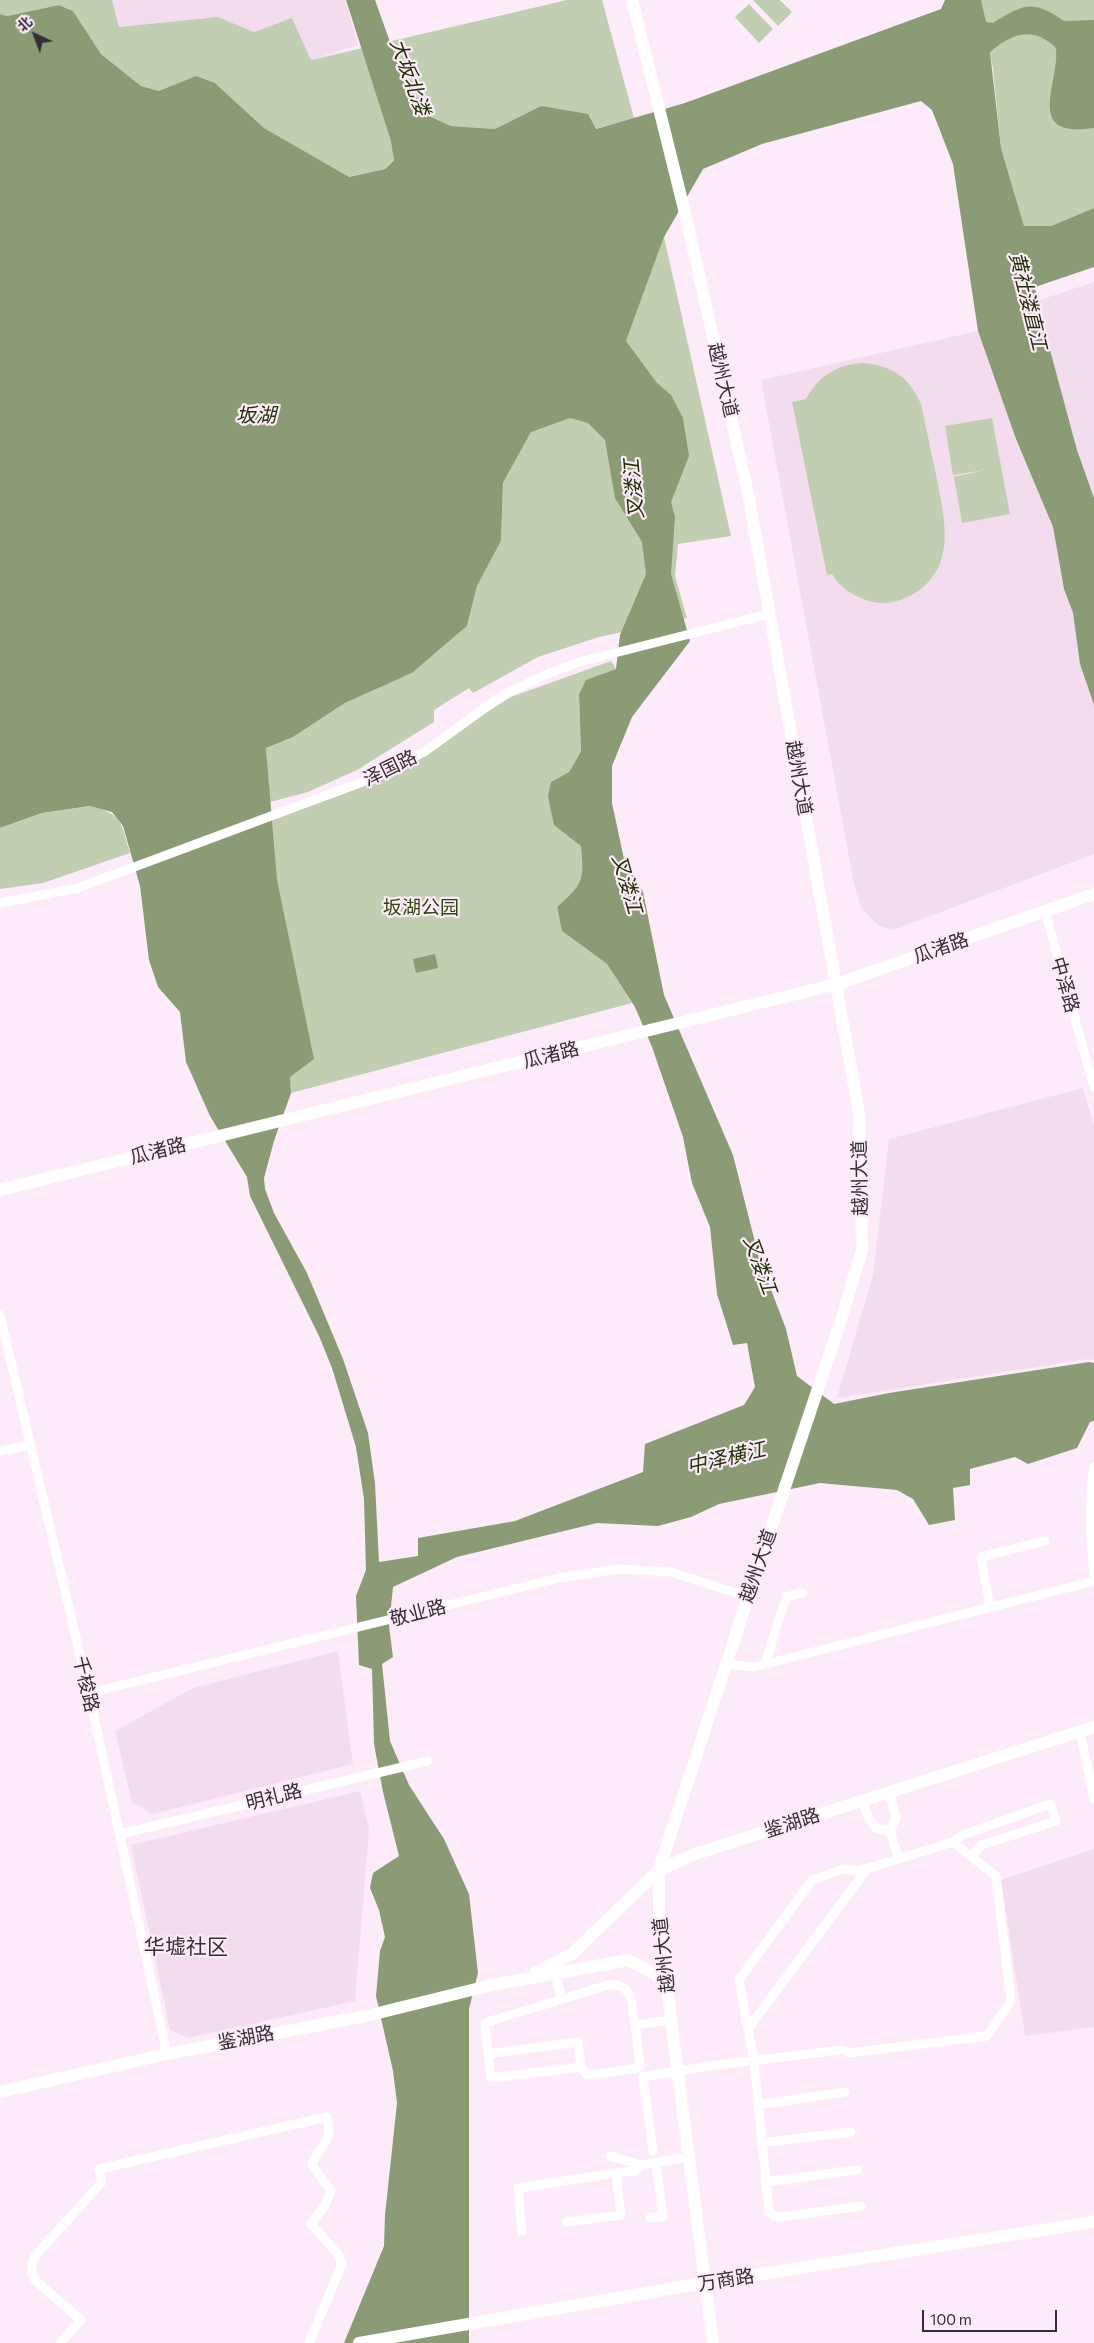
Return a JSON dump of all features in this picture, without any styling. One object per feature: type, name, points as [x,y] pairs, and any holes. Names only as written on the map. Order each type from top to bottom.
[{"type":"street","name":"越州大道","points":[[632,0],[686,217],[748,493],[859,1113],[862,1250],[841,1320],[659,1870],[659,1912],[667,1985],[713,2343]]},
{"type":"street","name":"泽国路","points":[[0,903],[78,888],[115,876],[365,781],[424,752],[503,695],[563,668],[694,632],[769,614]]},
{"type":"street","name":"瓜渚路","points":[[0,1190],[633,1035],[692,1018],[837,984],[1094,894]]},
{"type":"street","name":"中泽路","points":[[1044,911],[1094,1087]]},
{"type":"street","name":"千梭路","points":[[0,1315],[89,1694],[167,2054]]},
{"type":"street","points":[[0,1451],[30,1445]]},
{"type":"street","points":[[1094,1467],[1090,1508],[1094,1574]]},
{"type":"street","points":[[990,1607],[981,1558],[1045,1541]]},
{"type":"street","name":"敬业路","points":[[89,1694],[559,1578],[619,1569],[671,1572],[748,1597]]},
{"type":"street","points":[[726,1664],[754,1667],[1094,1581]]},
{"type":"street","points":[[765,1664],[786,1596],[803,1593]]},
{"type":"street","name":"鉴湖路","points":[[524,1979],[572,1954],[659,1870],[695,1854],[1094,1727]]},
{"type":"street","points":[[1080,1732],[1094,1799]]},
{"type":"street","name":"明礼路","points":[[120,1834],[428,1761]]},
{"type":"street","points":[[862,1801],[869,1818],[876,1828],[889,1829],[893,1827],[896,1817],[890,1792]]},
{"type":"street","points":[[861,2206],[774,2216],[769,2211],[754,2061],[738,1980],[812,1880],[844,1869],[858,1871],[953,1842],[963,1835],[1050,1804],[1056,1821],[982,1845],[971,1857]]},
{"type":"street","points":[[889,1829],[899,1859]]},
{"type":"street","points":[[653,2151],[643,2077],[842,2050],[850,2053],[987,2036],[1011,2002],[996,1876],[953,1842]]},
{"type":"street","points":[[748,2029],[867,1868]]},
{"type":"street","name":"鉴湖路","points":[[0,2092],[167,2054],[366,2016],[492,1985],[628,1960],[653,1973],[667,1985]]},
{"type":"street","points":[[555,1973],[562,1999]]},
{"type":"street","points":[[488,2054],[578,2042],[581,2067],[587,2075],[637,2068],[640,2064],[635,2025],[629,1992],[625,1986],[618,1984],[608,1985],[486,2023],[488,2054],[491,2078],[581,2067]]},
{"type":"street","points":[[635,2025],[671,2020]]},
{"type":"street","points":[[758,2105],[845,2092]]},
{"type":"street","points":[[60,2343],[81,2320],[36,2281],[32,2274],[32,2265],[35,2256],[102,2182],[99,2169],[326,2117],[330,2131],[327,2141],[316,2154],[312,2166],[331,2191],[325,2205],[311,2224],[338,2254],[342,2264],[309,2343]]},
{"type":"street","points":[[761,2143],[851,2132]]},
{"type":"street","points":[[610,2156],[641,2165],[688,2157]]},
{"type":"street","points":[[650,2218],[663,2216],[656,2163]]},
{"type":"street","points":[[522,2231],[518,2188],[635,2171],[641,2165]]},
{"type":"street","points":[[765,2182],[857,2170]]},
{"type":"street","points":[[566,2222],[621,2215],[616,2173]]},
{"type":"street","name":"万商路","points":[[359,2343],[704,2284],[1094,2222]]},
{"type":"shaded area","points":[[112,0],[345,0],[358,45],[311,60],[292,18],[254,32],[218,17],[119,27]]},
{"type":"shaded area","points":[[1094,282],[1094,498],[1077,450],[1039,309],[1040,300]]},
{"type":"shaded area","points":[[978,331],[1016,439],[1053,527],[1064,589],[1073,613],[1080,664],[1094,705],[1094,854],[893,930],[878,925],[861,908],[854,884],[761,380]]},
{"type":"shaded area","points":[[1083,1088],[1094,1126],[1094,1360],[1088,1359],[837,1398],[873,1275],[889,1139]]},
{"type":"shaded area","points":[[338,1651],[353,1764],[152,1814],[132,1802],[115,1731],[193,1688]]},
{"type":"shaded area","points":[[360,1791],[369,1829],[355,2001],[189,2038],[170,2030],[131,1845]]},
{"type":"shaded area","points":[[1094,1849],[1094,2027],[1025,2036],[1001,1880]]},
{"type":"green space","points":[[0,0],[112,0],[119,27],[218,17],[254,32],[292,18],[311,60],[567,0],[602,0],[634,118],[595,129],[541,106],[495,129],[451,126],[431,117],[385,169],[348,177],[264,128],[215,83],[159,91],[141,86],[101,54],[73,11],[59,5],[7,16],[0,14]]},
{"type":"green space","points":[[753,0],[780,0],[792,12],[778,26]]},
{"type":"green space","points":[[981,0],[1094,0],[1094,208],[1051,226],[1024,226],[1001,148],[993,69]]},
{"type":"green space","points":[[749,4],[773,29],[759,43],[735,17]]},
{"type":"green space","points":[[664,237],[731,536],[678,544],[675,576],[687,618],[599,637],[538,657],[473,693],[469,688],[434,710],[434,722],[357,770],[308,792],[270,802],[266,748],[293,737],[345,703],[412,673],[467,626],[477,586],[501,541],[503,483],[531,432],[626,341]]},
{"type":"green space","points":[[863,363],[874,364],[898,374],[911,386],[916,394],[921,404],[944,523],[943,555],[938,569],[929,582],[911,595],[887,603],[860,598],[841,586],[832,574],[827,575],[792,402],[806,399],[822,378],[836,369]]},
{"type":"green space","points":[[992,418],[1010,514],[962,523],[954,477],[985,470],[953,475],[945,426]]},
{"type":"green space","name":"坂湖公园","points":[[611,661],[616,669],[587,680],[579,694],[581,750],[569,772],[551,782],[576,827],[584,851],[585,863],[584,875],[580,884],[557,907],[562,931],[607,964],[632,1003],[291,1093],[272,819],[341,795],[409,767],[473,721],[511,697]]},
{"type":"green space","points":[[91,806],[110,813],[119,821],[130,853],[43,883],[0,889],[0,828],[42,813]]},
{"type":"water","points":[[346,0],[375,0],[404,81],[431,117],[451,126],[495,129],[541,106],[588,114],[596,129],[685,103],[941,9],[945,0],[981,0],[986,22],[993,23],[1013,11],[1029,7],[1044,10],[1064,21],[1094,20],[1094,128],[1072,129],[1059,125],[1052,117],[1050,105],[1056,48],[1048,41],[1031,35],[1023,35],[1007,40],[990,52],[1001,148],[1024,226],[1051,226],[1094,208],[1094,267],[1035,287],[1039,309],[1077,450],[1094,498],[1094,705],[1080,664],[1073,613],[1064,589],[1053,527],[1016,439],[978,331],[953,164],[932,110],[921,101],[762,144],[703,169],[664,237],[626,341],[657,383],[671,395],[683,418],[689,456],[671,502],[675,517],[671,574],[690,641],[632,717],[612,766],[612,803],[624,859],[643,892],[664,995],[733,1155],[759,1258],[786,1329],[797,1376],[834,1404],[889,1393],[1089,1362],[1094,1363],[1094,1421],[1090,1422],[1077,1448],[1028,1464],[1015,1457],[970,1469],[970,1485],[953,1488],[955,1520],[929,1525],[913,1499],[897,1490],[820,1483],[719,1504],[691,1517],[658,1526],[597,1523],[457,1557],[393,1587],[389,1626],[393,1657],[382,1664],[390,1741],[409,1785],[444,1839],[469,1894],[478,1973],[469,2009],[469,2343],[344,2343],[384,2246],[385,2215],[397,2103],[393,2071],[376,1996],[380,1951],[385,1937],[379,1910],[370,1888],[373,1873],[399,1856],[383,1792],[374,1744],[372,1669],[359,1665],[356,1596],[366,1570],[364,1499],[356,1447],[332,1368],[319,1336],[250,1196],[247,1177],[210,1116],[186,1062],[180,1012],[158,987],[149,960],[140,886],[123,826],[112,812],[90,806],[42,813],[0,828],[0,14],[7,16],[59,5],[73,11],[101,54],[141,86],[159,91],[196,76],[215,83],[264,128],[349,177],[385,169],[394,160],[391,141]],"holes":[[[570,418],[588,423],[605,440],[615,498],[642,542],[646,574],[620,635],[616,669],[586,680],[579,694],[581,751],[569,772],[551,782],[548,796],[554,825],[581,846],[582,858],[580,881],[573,892],[557,907],[562,931],[607,964],[635,1007],[652,1047],[683,1137],[692,1183],[710,1227],[717,1294],[733,1345],[747,1343],[755,1387],[744,1405],[645,1444],[643,1472],[515,1521],[418,1538],[418,1556],[379,1562],[375,1483],[368,1433],[343,1359],[307,1273],[274,1213],[265,1189],[264,1178],[274,1141],[291,1093],[290,1077],[314,1059],[277,880],[266,748],[293,737],[345,703],[412,673],[467,626],[477,586],[501,541],[503,483],[531,432]]]},
{"type":"water","points":[[435,954],[438,968],[416,973],[413,959]]},
{"type":"district","name":"华墟社区","points":[[186,1947]]},
{"type":"water label","name":"大坂北溇","points":[[410,77]]},
{"type":"water label","name":"黄社溇直江","points":[[1028,301]]},
{"type":"water label","name":"坂湖","points":[[256,415]]},
{"type":"water label","name":"叉溇江","points":[[634,489]]},
{"type":"water label","name":"叉溇江","points":[[627,884]]},
{"type":"water label","name":"叉溇江","points":[[760,1265]]},
{"type":"water label","name":"中泽横江","points":[[726,1458]]}]
